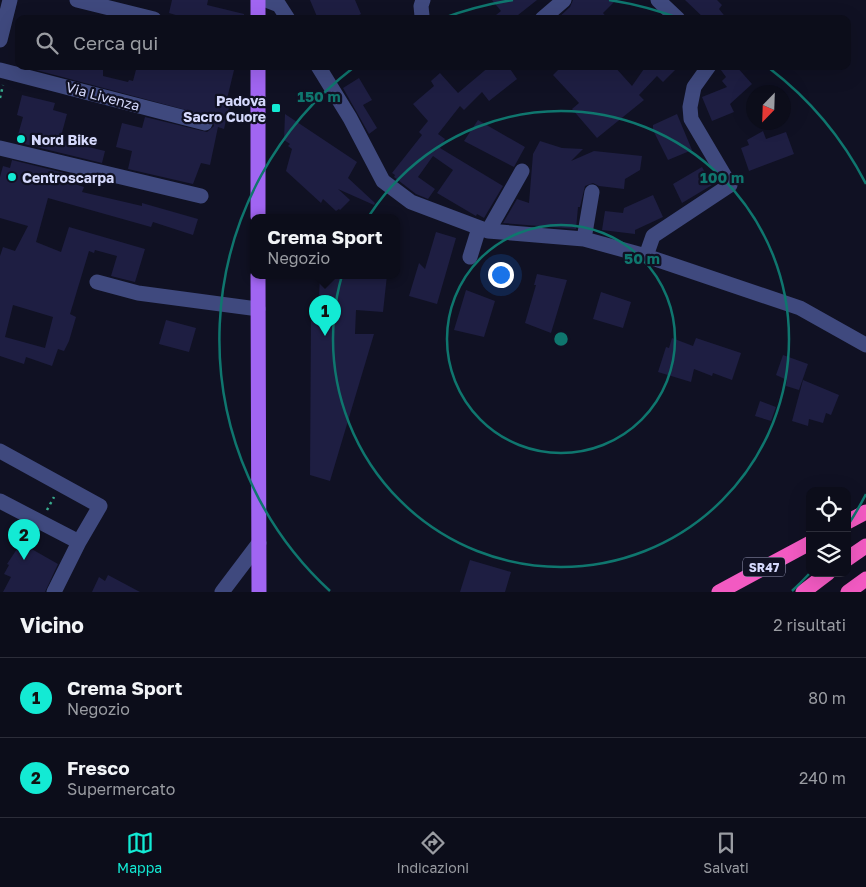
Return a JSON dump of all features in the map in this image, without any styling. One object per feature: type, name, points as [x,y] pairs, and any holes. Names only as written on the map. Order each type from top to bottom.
[{"type":"highway","points":[[851,520],[866,512]]},
{"type":"highway","name":"SR47","points":[[719,592],[806,545]]},
{"type":"highway","points":[[851,556],[866,546]]},
{"type":"highway","points":[[803,592],[823,577]]},
{"type":"highway","points":[[848,592],[866,579]]},
{"type":"main road","points":[[258,0],[258,15]]},
{"type":"main road","points":[[258,70],[258,214]]},
{"type":"main road","points":[[258,279],[259,592]]},
{"type":"street","points":[[0,40],[10,0]]},
{"type":"street","points":[[77,0],[138,15]]},
{"type":"street","points":[[266,0],[280,5],[286,15]]},
{"type":"street","points":[[422,15],[421,6],[423,0]]},
{"type":"street","points":[[547,15],[564,0]]},
{"type":"street","points":[[658,0],[674,15]]},
{"type":"street","name":"Via Livenza","points":[[0,70],[205,123]]},
{"type":"street","points":[[320,70],[350,118],[383,181],[411,202],[483,229],[584,239],[646,256],[800,308],[866,345]]},
{"type":"street","points":[[646,256],[652,236],[730,185],[691,119],[690,107],[694,87],[706,70]]},
{"type":"street","points":[[0,148],[201,196]]},
{"type":"street","points":[[470,257],[483,229],[522,171]]},
{"type":"street","points":[[584,239],[592,192]]},
{"type":"street","points":[[97,282],[138,293],[258,309]]},
{"type":"street","points":[[0,451],[100,506],[79,542],[54,592]]},
{"type":"street","points":[[0,501],[79,542]]},
{"type":"street","points":[[222,592],[258,543]]},
{"type":"building","points":[[172,0],[208,0],[207,5],[244,15],[176,15],[169,13]]},
{"type":"building","points":[[310,0],[355,0],[361,14],[359,15],[316,15]]},
{"type":"building","points":[[492,0],[537,0],[518,15],[496,15],[501,11]]},
{"type":"building","points":[[573,0],[616,0],[603,13],[605,15],[561,15],[570,7]]},
{"type":"building","points":[[685,0],[717,0],[722,5],[719,9],[724,15],[701,15]]},
{"type":"building","points":[[36,70],[103,70],[103,76],[128,82],[129,80],[133,81],[136,70],[234,70],[226,103],[230,103],[224,129],[218,127],[210,165],[201,163],[193,184],[128,169],[132,151],[116,147],[122,123],[142,128],[145,117],[207,132],[214,126],[212,117]]},
{"type":"building","points":[[485,70],[511,70],[517,79],[489,101],[482,92],[464,110],[460,106],[438,134],[445,139],[440,148],[503,186],[484,218],[477,214],[476,216],[437,193],[453,170],[433,156],[418,177],[435,189],[428,199],[416,194],[394,177],[395,175],[392,173],[422,135],[419,132],[428,121],[413,104],[434,86],[431,81],[440,73],[458,93]]},
{"type":"building","points":[[558,70],[618,70],[632,86],[643,70],[675,70],[663,82],[657,76],[639,95],[644,100],[597,138],[572,109],[579,103],[553,75]]},
{"type":"building","points":[[721,70],[740,70],[752,84],[746,85],[746,89],[730,104],[734,112],[712,121],[702,97],[727,87],[722,81],[726,77]]},
{"type":"building","points":[[359,78],[372,100],[363,105],[377,128],[369,134],[343,88]]},
{"type":"building","points":[[22,95],[55,103],[53,110],[67,114],[60,140],[105,151],[102,163],[16,142],[23,117],[17,115]]},
{"type":"building","points":[[285,114],[357,162],[348,178],[375,203],[374,205],[338,189],[350,200],[340,210],[336,211],[323,199],[321,203],[286,171],[292,149],[288,146],[290,144],[284,140]]},
{"type":"building","points":[[677,114],[692,150],[668,160],[653,130],[653,125]]},
{"type":"building","points":[[478,120],[525,147],[514,167],[464,141]]},
{"type":"building","points":[[763,131],[766,139],[786,132],[794,154],[749,171],[741,148],[749,145],[747,140]]},
{"type":"building","points":[[540,141],[562,148],[583,149],[571,161],[594,151],[642,156],[640,170],[625,179],[624,189],[599,186],[593,183],[585,186],[580,207],[578,207],[576,229],[503,223],[517,199],[529,203],[533,154]]},
{"type":"building","points":[[12,160],[77,176],[75,184],[84,187],[82,192],[142,206],[142,203],[198,219],[193,235],[153,222],[151,227],[48,198],[36,242],[61,252],[69,227],[145,249],[135,282],[111,276],[117,256],[95,250],[94,253],[89,251],[70,314],[76,317],[69,341],[64,351],[58,349],[52,366],[26,357],[24,364],[0,356],[0,256],[3,247],[15,251],[28,226],[0,218],[0,177],[3,166],[10,168]],"holes":[[[13,305],[53,317],[45,348],[5,337]]]},
{"type":"building","points":[[702,167],[712,185],[682,203],[673,184]]},
{"type":"building","points":[[653,195],[663,217],[635,230],[635,234],[602,230],[605,211],[623,213],[624,208]]},
{"type":"building","points":[[436,232],[456,238],[437,304],[409,296],[419,263],[425,269]]},
{"type":"building","points":[[537,274],[567,280],[551,333],[525,323],[536,285],[534,285]]},
{"type":"building","points":[[320,279],[387,279],[383,312],[356,310],[355,334],[374,334],[330,481],[310,475],[311,321],[318,322]]},
{"type":"building","points":[[466,290],[495,301],[484,337],[454,330]]},
{"type":"building","points":[[601,292],[631,302],[623,328],[593,319]]},
{"type":"building","points":[[166,320],[196,328],[189,352],[159,344]]},
{"type":"building","points":[[672,338],[693,346],[696,338],[741,353],[732,380],[713,373],[712,376],[694,369],[691,382],[658,372],[666,347],[669,348]]},
{"type":"building","points":[[783,355],[808,364],[799,390],[786,386],[787,380],[776,375]]},
{"type":"building","points":[[803,380],[839,395],[831,415],[826,413],[823,423],[809,419],[808,426],[792,421]]},
{"type":"building","points":[[760,401],[776,407],[771,421],[755,416]]},
{"type":"building","points":[[21,543],[58,564],[45,592],[3,592],[11,577],[4,574],[9,565],[7,564]]},
{"type":"building","points":[[470,560],[511,572],[505,592],[460,592]]},
{"type":"building","points":[[108,575],[140,592],[92,592],[99,577],[105,581]]},
{"type":"place","name":"Padova Sacro Cuore","points":[[276,108]]},
{"type":"place","name":"Nord Bike","points":[[21,139]]},
{"type":"place","name":"Centroscarpa","points":[[12,177]]},
{"type":"place","name":"Crema Sport","points":[[325,336]]},
{"type":"place","name":"Fresco","points":[[24,560]]}]
